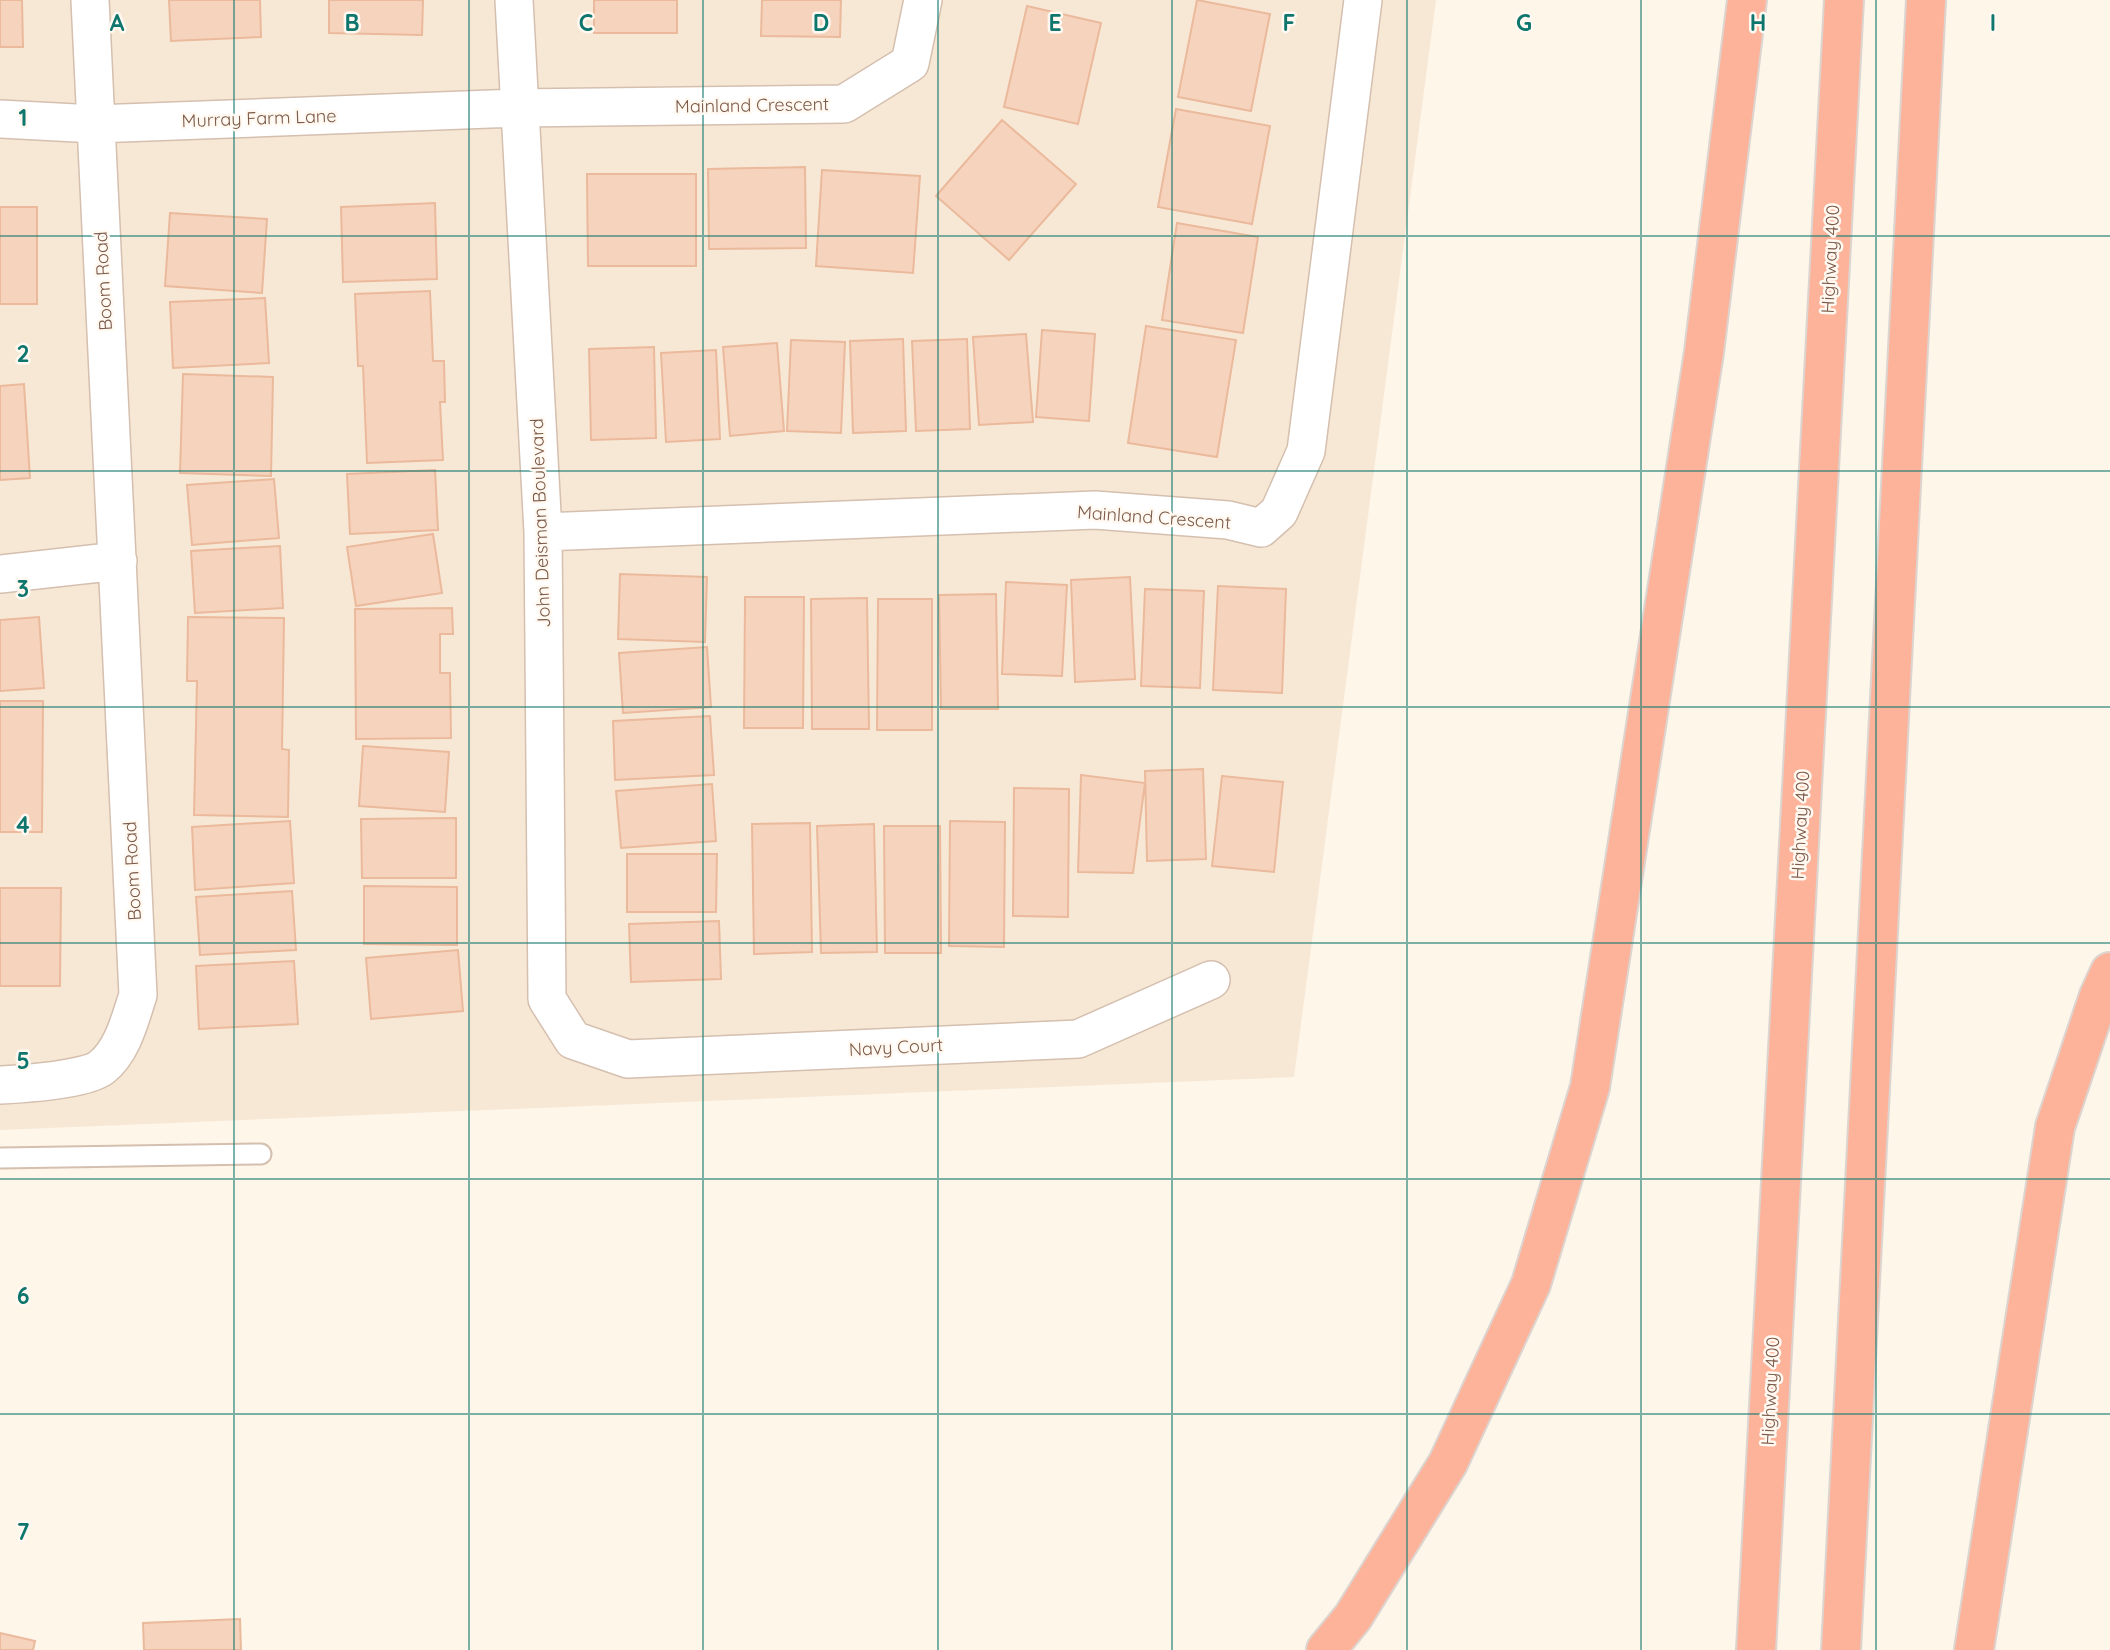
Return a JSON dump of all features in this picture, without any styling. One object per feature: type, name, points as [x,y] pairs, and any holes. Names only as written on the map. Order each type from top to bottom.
[{"type":"highway","points":[[1326,1650],[1353,1617],[1453,1451],[1531,1284],[1590,1087],[1704,352],[1747,0]]},
{"type":"highway","name":"Highway 400","points":[[1756,1650],[1844,0]]},
{"type":"highway","points":[[1841,1650],[1926,0]]},
{"type":"highway","points":[[1974,1650],[2055,1127],[2099,996],[2110,972]]},
{"type":"street","name":"Boom Road","points":[[0,1085],[43,1083],[101,1069],[122,1039],[138,995],[90,0]]},
{"type":"street","name":"John Deisman Boulevard","points":[[514,0],[543,533],[547,999],[573,1040]]},
{"type":"street","name":"Mainland Crescent","points":[[518,108],[844,104],[910,63],[923,0]]},
{"type":"street","name":"Mainland Crescent","points":[[543,533],[1095,510],[1227,520],[1261,528],[1279,512],[1306,451],[1363,0]]},
{"type":"street","name":"Murray Farm Lane","points":[[0,119],[95,124],[518,108]]},
{"type":"street","points":[[0,574],[118,561]]},
{"type":"street","name":"Navy Court","points":[[573,1040],[628,1059],[1078,1039],[1211,980]]},
{"type":"lane","points":[[0,1157],[261,1154]]},
{"type":"shaded area","points":[[0,0],[1436,0],[1294,1077],[0,1130]]},
{"type":"building","points":[[0,0],[22,0],[23,47],[0,47]]},
{"type":"building","points":[[169,0],[260,0],[261,37],[171,41]]},
{"type":"building","points":[[329,0],[423,0],[422,35],[329,33]]},
{"type":"building","points":[[594,0],[677,0],[677,33],[594,33]]},
{"type":"building","points":[[762,0],[841,0],[840,37],[761,36]]},
{"type":"building","points":[[1197,0],[1270,14],[1251,111],[1178,97]]},
{"type":"building","points":[[1027,6],[1101,23],[1078,124],[1004,107]]},
{"type":"building","points":[[1176,109],[1270,126],[1252,224],[1158,207]]},
{"type":"building","points":[[1002,120],[1076,184],[1009,260],[936,196]]},
{"type":"building","points":[[805,167],[806,248],[709,249],[708,169]]},
{"type":"building","points":[[822,170],[920,176],[913,273],[816,266]]},
{"type":"building","points":[[587,174],[696,174],[696,266],[588,266]]},
{"type":"building","points":[[435,203],[437,279],[343,282],[341,207]]},
{"type":"building","points":[[0,207],[37,207],[37,304],[0,304]]},
{"type":"building","points":[[170,213],[267,219],[262,293],[165,286]]},
{"type":"building","points":[[1177,223],[1258,237],[1243,333],[1162,320]]},
{"type":"building","points":[[430,291],[433,361],[444,361],[445,402],[440,402],[443,460],[367,463],[363,366],[358,366],[355,294]]},
{"type":"building","points":[[265,298],[269,363],[173,368],[170,302]]},
{"type":"building","points":[[1146,326],[1236,340],[1217,457],[1128,443]]},
{"type":"building","points":[[1042,330],[1095,334],[1089,421],[1036,417]]},
{"type":"building","points":[[1026,334],[1033,422],[979,425],[973,337]]},
{"type":"building","points":[[903,339],[906,431],[853,433],[850,341]]},
{"type":"building","points":[[967,339],[970,429],[916,431],[912,341]]},
{"type":"building","points":[[791,340],[845,342],[841,433],[787,431]]},
{"type":"building","points":[[777,343],[784,431],[730,436],[723,347]]},
{"type":"building","points":[[654,347],[656,438],[591,440],[589,349]]},
{"type":"building","points":[[716,350],[720,439],[666,442],[661,353]]},
{"type":"building","points":[[183,374],[273,377],[271,476],[180,473]]},
{"type":"building","points":[[24,384],[30,478],[0,480],[0,386]]},
{"type":"building","points":[[435,470],[438,530],[350,534],[347,474]]},
{"type":"building","points":[[274,479],[279,538],[192,545],[187,485]]},
{"type":"building","points":[[433,534],[442,593],[356,606],[347,547]]},
{"type":"building","points":[[280,546],[283,608],[195,613],[191,551]]},
{"type":"building","points":[[620,574],[707,577],[705,642],[618,639]]},
{"type":"building","points":[[1130,577],[1135,679],[1075,682],[1071,580]]},
{"type":"building","points":[[1006,582],[1067,585],[1062,676],[1002,674]]},
{"type":"building","points":[[1218,586],[1286,589],[1282,693],[1213,690]]},
{"type":"building","points":[[1145,589],[1204,591],[1200,688],[1141,686]]},
{"type":"building","points":[[996,594],[998,709],[941,709],[939,595]]},
{"type":"building","points":[[745,597],[804,597],[803,728],[744,728]]},
{"type":"building","points":[[867,598],[869,729],[812,729],[811,599]]},
{"type":"building","points":[[878,599],[932,599],[932,730],[877,730]]},
{"type":"building","points":[[452,608],[453,634],[440,634],[440,673],[450,673],[451,738],[356,739],[355,609]]},
{"type":"building","points":[[39,617],[44,688],[0,691],[0,620]]},
{"type":"building","points":[[188,617],[284,618],[282,749],[289,750],[288,817],[194,815],[197,681],[187,681]]},
{"type":"building","points":[[707,647],[711,707],[623,713],[619,653]]},
{"type":"building","points":[[0,701],[43,701],[42,832],[0,832]]},
{"type":"building","points":[[710,716],[714,775],[615,780],[613,721]]},
{"type":"building","points":[[363,746],[449,752],[445,812],[359,806]]},
{"type":"building","points":[[1203,769],[1206,859],[1147,861],[1145,771]]},
{"type":"building","points":[[1081,775],[1145,783],[1133,873],[1078,872]]},
{"type":"building","points":[[1222,776],[1283,782],[1274,872],[1212,866]]},
{"type":"building","points":[[712,784],[716,841],[621,848],[616,791]]},
{"type":"building","points":[[1014,788],[1069,789],[1068,917],[1013,916]]},
{"type":"building","points":[[456,818],[456,878],[362,878],[361,819]]},
{"type":"building","points":[[290,821],[294,883],[195,890],[192,827]]},
{"type":"building","points":[[950,821],[1005,822],[1004,947],[949,946]]},
{"type":"building","points":[[810,823],[812,952],[754,954],[752,824]]},
{"type":"building","points":[[874,824],[877,952],[821,953],[817,826]]},
{"type":"building","points":[[884,826],[940,826],[941,953],[885,953]]},
{"type":"building","points":[[627,854],[717,854],[716,912],[627,912]]},
{"type":"building","points":[[364,886],[457,887],[457,945],[364,944]]},
{"type":"building","points":[[0,888],[61,888],[60,986],[0,986]]},
{"type":"building","points":[[292,891],[296,950],[200,955],[196,897]]},
{"type":"building","points":[[719,921],[721,979],[631,982],[629,924]]},
{"type":"building","points":[[458,950],[463,1011],[371,1019],[366,958]]},
{"type":"building","points":[[294,961],[298,1024],[199,1029],[196,966]]},
{"type":"building","points":[[240,1619],[241,1650],[144,1650],[143,1623]]},
{"type":"building","points":[[0,1633],[35,1641],[33,1650],[0,1650]]}]
